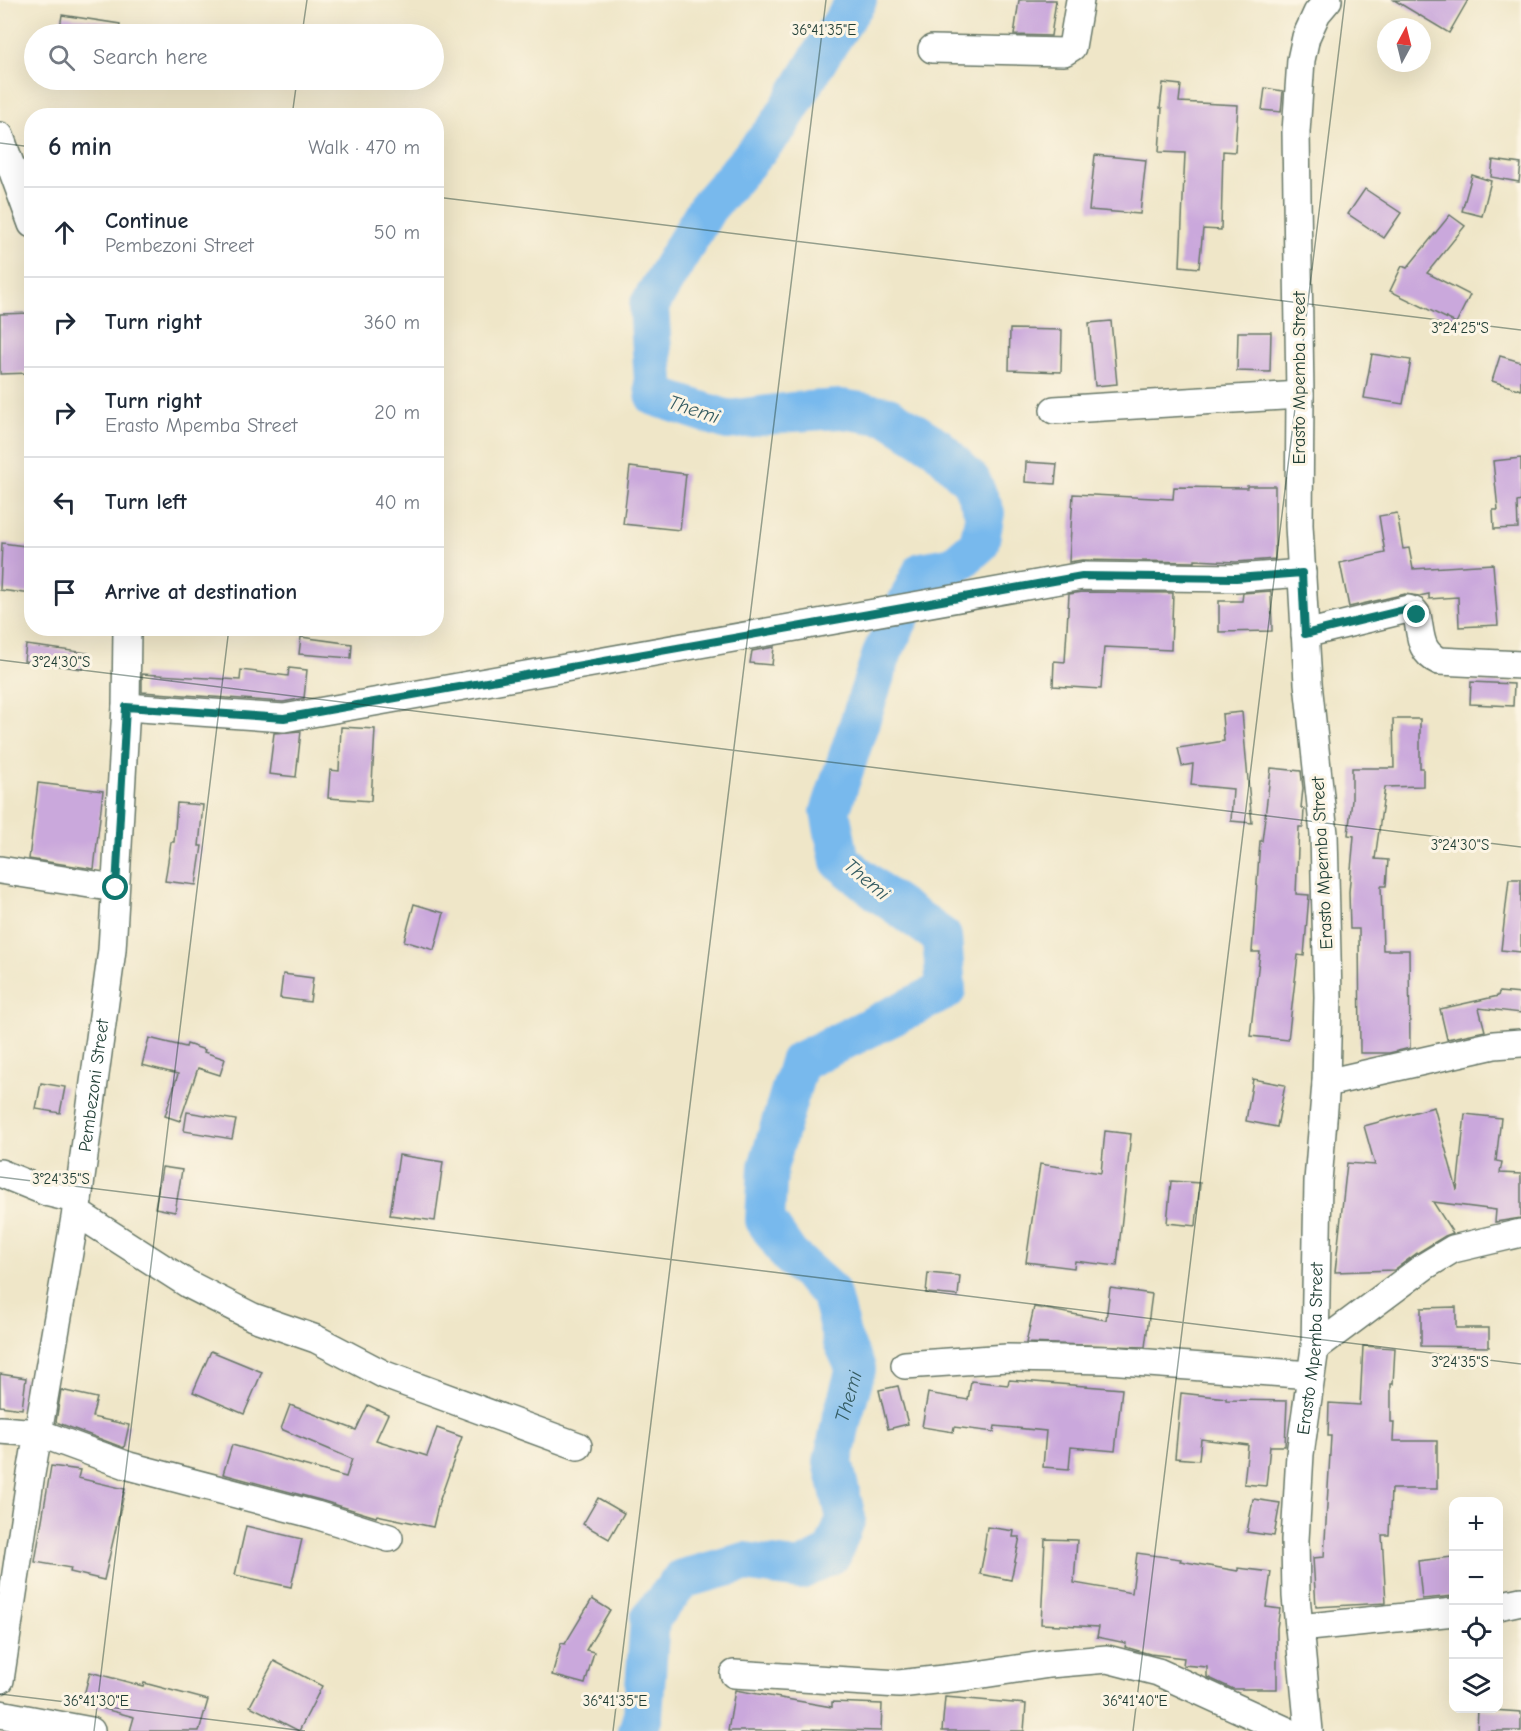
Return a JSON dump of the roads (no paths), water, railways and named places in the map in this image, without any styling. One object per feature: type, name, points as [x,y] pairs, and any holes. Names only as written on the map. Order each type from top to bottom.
[{"type":"street","points":[[932,50],[1064,52],[1072,47],[1080,0]]},
{"type":"street","name":"Erasto Mpemba Street","points":[[1309,1731],[1299,1628],[1295,1540],[1300,1454],[1315,1348],[1318,1181],[1326,1083],[1328,997],[1324,834],[1308,683],[1299,525],[1300,395],[1296,132],[1306,37],[1317,13],[1328,0]]},
{"type":"street","points":[[0,136],[24,202]]},
{"type":"street","points":[[1054,410],[1300,395]]},
{"type":"street","points":[[126,707],[284,718],[1082,576],[1236,578],[1302,573]]},
{"type":"street","points":[[1305,634],[1408,609],[1417,615],[1423,647],[1428,656],[1439,661],[1521,665]]},
{"type":"street","name":"Pembezoni Street","points":[[0,1680],[77,1206],[112,950],[126,707],[127,636]]},
{"type":"street","points":[[0,870],[116,888]]},
{"type":"street","points":[[1326,1083],[1494,1046],[1521,1043]]},
{"type":"street","points":[[0,1173],[77,1206],[188,1284],[253,1317],[316,1340],[385,1375],[578,1446]]},
{"type":"street","points":[[1315,1348],[1425,1266],[1453,1249],[1521,1233]]},
{"type":"street","points":[[904,1365],[1007,1358],[1085,1359],[1311,1375]]},
{"type":"street","points":[[0,1430],[39,1433],[129,1466],[316,1515],[389,1538]]},
{"type":"street","points":[[1503,1605],[1521,1601]]},
{"type":"street","points":[[1299,1628],[1449,1613]]},
{"type":"street","points":[[734,1674],[899,1684],[1049,1664],[1107,1659],[1158,1672],[1287,1731]]},
{"type":"street","points":[[0,1714],[91,1731]]},
{"type":"waterway","name":"Themi","points":[[638,1731],[643,1715],[650,1619],[682,1579],[745,1562],[800,1570],[832,1554],[846,1518],[833,1462],[842,1418],[856,1369],[842,1339],[830,1292],[789,1255],[765,1220],[768,1167],[799,1062],[946,990],[942,937],[881,894],[840,861],[830,812],[883,651],[922,572],[954,566],[979,544],[985,513],[971,481],[937,447],[888,416],[841,409],[728,420],[655,396],[649,306],[707,208],[779,125],[857,0]]}]
